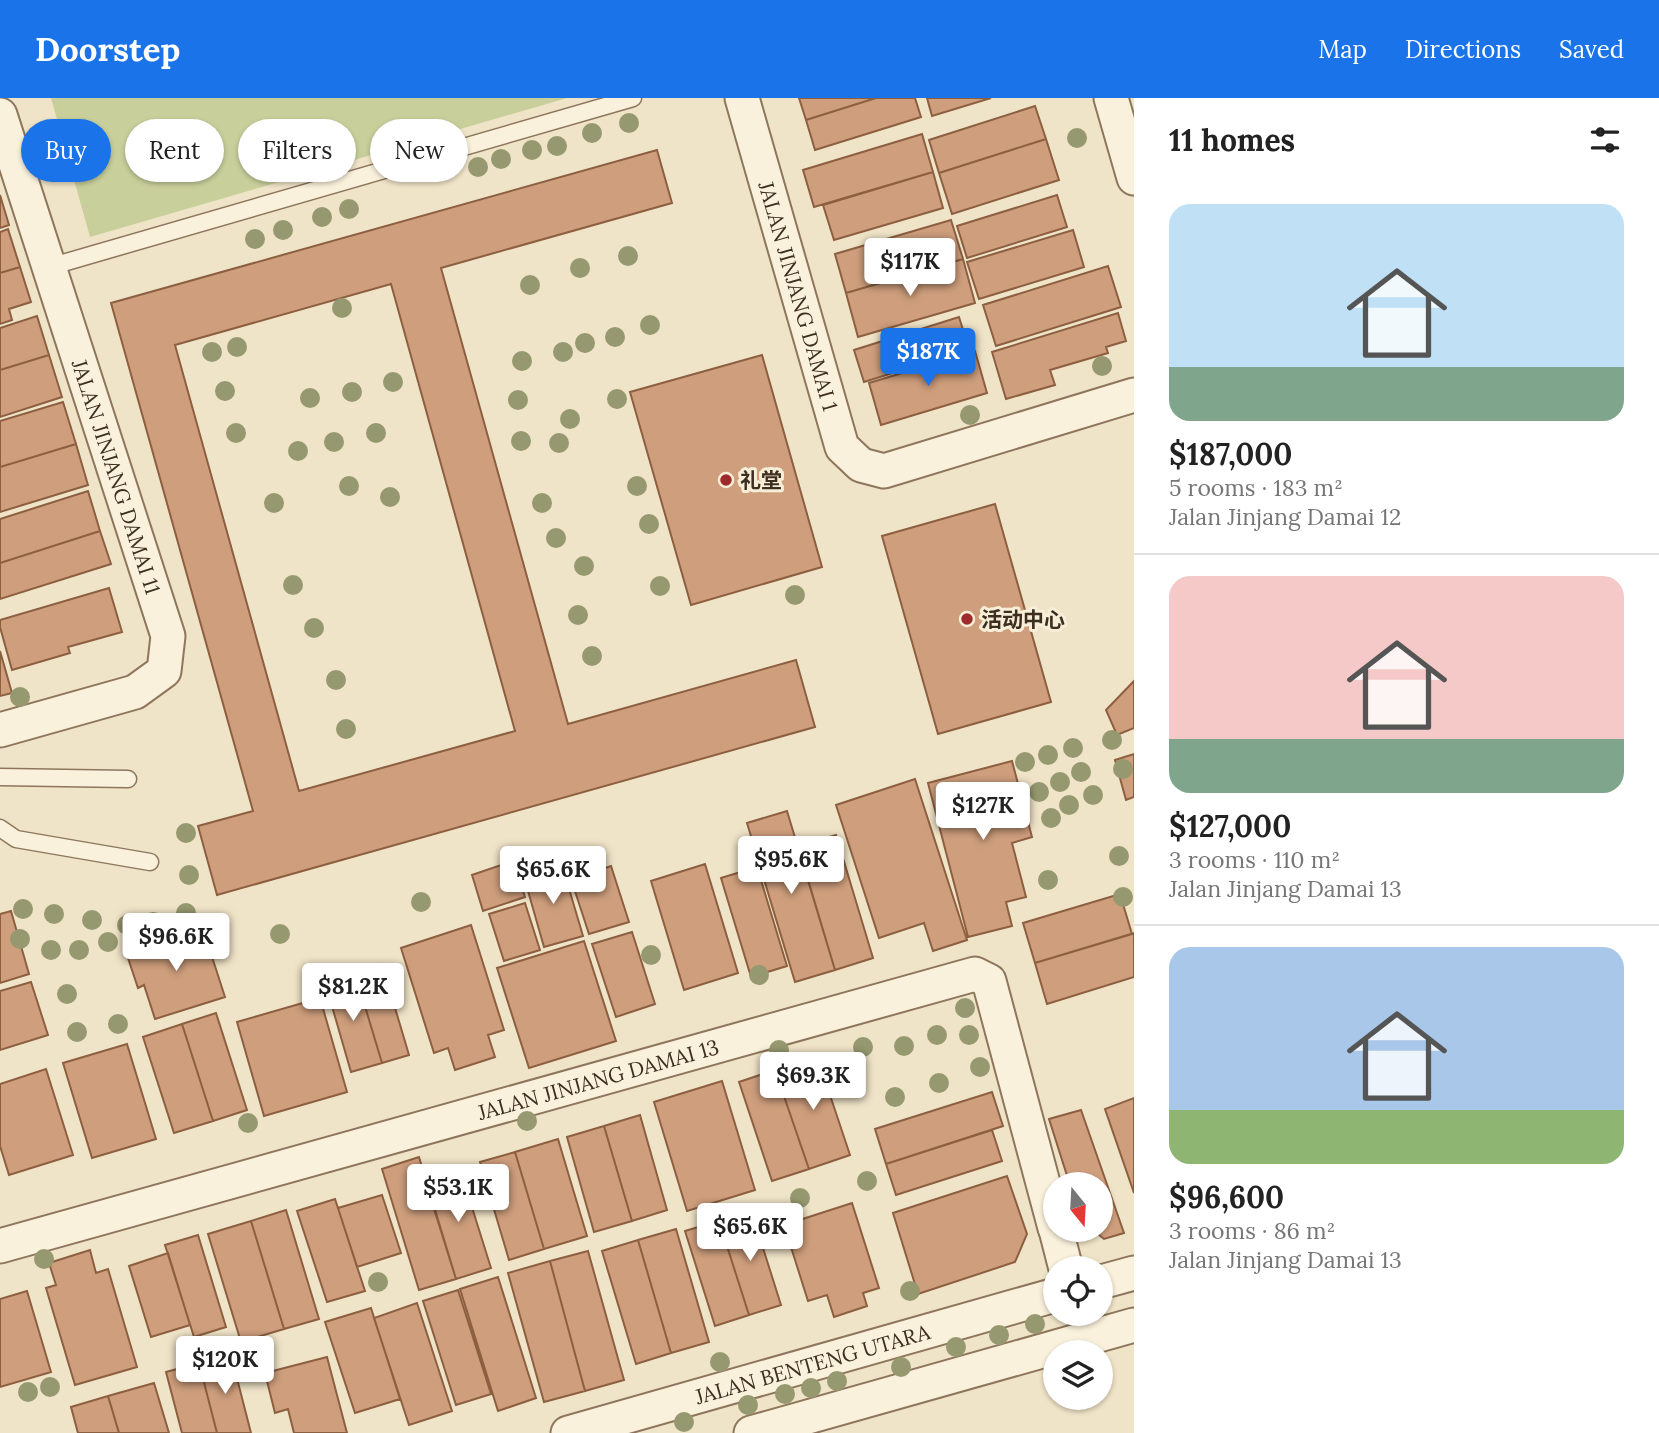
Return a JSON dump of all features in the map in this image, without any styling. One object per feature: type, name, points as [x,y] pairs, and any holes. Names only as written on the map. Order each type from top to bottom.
[{"type":"street","name":"JALAN JINJANG DAMAI 1","points":[[742,98],[842,447],[861,465],[884,471],[1134,395]]},
{"type":"street","points":[[1111,98],[1134,178]]},
{"type":"street","name":"JALAN JINJANG DAMAI 11","points":[[0,115],[168,636],[164,671],[135,692],[0,730]]},
{"type":"street","name":"JALAN JINJANG DAMAI 13","points":[[0,1246],[975,974],[989,981],[1043,1181]]},
{"type":"street","points":[[1113,1279],[1134,1273]]},
{"type":"street","name":"JALAN BENTENG UTARA","points":[[568,1433],[1043,1298]]},
{"type":"street","points":[[751,1433],[1134,1325]]},
{"type":"lane","points":[[49,267],[633,98]]},
{"type":"lane","points":[[0,777],[128,779]]},
{"type":"lane","points":[[0,828],[16,839],[150,862]]},
{"type":"green space","points":[[51,98],[567,98],[468,127],[468,119],[370,119],[370,155],[356,159],[356,119],[238,119],[238,182],[279,182],[90,237],[75,182],[111,182],[111,119],[57,119]]},
{"type":"building","points":[[799,98],[876,98],[806,120]]},
{"type":"building","points":[[876,98],[915,98],[921,117],[815,150],[806,120]]},
{"type":"building","points":[[927,98],[991,98],[932,116]]},
{"type":"building","points":[[1035,106],[1046,139],[939,173],[929,140]]},
{"type":"building","points":[[922,134],[933,172],[814,207],[803,170]]},
{"type":"building","points":[[1046,139],[1059,180],[952,214],[939,173]]},
{"type":"building","points":[[657,150],[672,203],[441,268],[568,724],[796,660],[815,727],[217,895],[198,826],[253,811],[111,303]],"holes":[[[391,284],[515,731],[299,791],[175,345]]]},
{"type":"building","points":[[933,172],[943,208],[834,240],[823,205]]},
{"type":"building","points":[[0,195],[9,225],[0,228]]},
{"type":"building","points":[[1057,195],[1067,227],[967,258],[957,226]]},
{"type":"building","points":[[951,220],[963,259],[846,293],[835,254]]},
{"type":"building","points":[[8,229],[20,267],[0,273],[0,232]]},
{"type":"building","points":[[1073,230],[1084,267],[979,299],[967,262]]},
{"type":"building","points":[[963,259],[975,303],[858,337],[846,293]]},
{"type":"building","points":[[1108,266],[1121,307],[996,346],[983,305]]},
{"type":"building","points":[[20,267],[31,302],[9,309],[12,320],[0,324],[0,273]]},
{"type":"building","points":[[1118,313],[1126,341],[1106,347],[1108,353],[1050,370],[1055,385],[1006,399],[992,352]]},
{"type":"building","points":[[37,316],[49,355],[0,370],[0,328]]},
{"type":"building","points":[[959,317],[969,349],[864,382],[854,350]]},
{"type":"building","points":[[975,351],[987,393],[881,425],[869,383]]},
{"type":"building","points":[[49,355],[62,397],[0,417],[0,370]]},
{"type":"building","name":"礼堂","points":[[762,355],[822,567],[691,605],[630,392]]},
{"type":"building","points":[[63,402],[76,444],[0,467],[0,421]]},
{"type":"building","points":[[76,444],[88,485],[0,512],[0,467]]},
{"type":"building","points":[[88,491],[100,531],[0,563],[0,519]]},
{"type":"building","name":"活动中心","points":[[995,504],[1051,702],[938,734],[882,536]]},
{"type":"building","points":[[100,531],[111,564],[0,599],[0,563]]},
{"type":"building","points":[[109,588],[122,632],[68,647],[70,653],[12,670],[0,620]]},
{"type":"building","points":[[0,651],[12,693],[0,696]]},
{"type":"building","points":[[1134,681],[1134,728],[1117,735],[1106,710]]},
{"type":"building","points":[[1134,754],[1134,797],[1126,800],[1115,760]]},
{"type":"building","points":[[1012,761],[1032,837],[1012,843],[1026,897],[1006,902],[1012,926],[968,937],[928,783]]},
{"type":"building","points":[[915,779],[967,940],[933,951],[924,923],[879,938],[836,805]]},
{"type":"building","points":[[787,811],[835,970],[795,982],[747,823]]},
{"type":"building","points":[[836,835],[873,958],[835,970],[798,846]]},
{"type":"building","points":[[513,861],[525,897],[483,911],[472,875]]},
{"type":"building","points":[[705,864],[738,973],[684,990],[651,881]]},
{"type":"building","points":[[562,865],[583,936],[544,947],[524,877]]},
{"type":"building","points":[[611,866],[629,922],[589,934],[571,879]]},
{"type":"building","points":[[757,867],[787,966],[751,977],[721,878]]},
{"type":"building","points":[[1120,894],[1132,934],[1035,963],[1023,923]]},
{"type":"building","points":[[525,903],[540,950],[504,961],[489,914]]},
{"type":"building","points":[[11,911],[29,974],[0,983],[0,914]]},
{"type":"building","points":[[471,925],[504,1030],[488,1035],[495,1057],[455,1070],[448,1048],[434,1053],[401,948]]},
{"type":"building","points":[[178,932],[180,940],[204,932],[225,997],[155,1019],[144,985],[138,988],[125,949]]},
{"type":"building","points":[[632,932],[655,1004],[616,1017],[592,944]]},
{"type":"building","points":[[1134,933],[1134,977],[1047,1004],[1035,963]]},
{"type":"building","points":[[584,941],[616,1041],[529,1068],[497,968]]},
{"type":"building","points":[[382,964],[409,1055],[382,1063],[355,973]]},
{"type":"building","points":[[355,973],[382,1063],[351,1072],[325,982]]},
{"type":"building","points":[[31,982],[48,1035],[0,1050],[0,991]]},
{"type":"building","points":[[320,998],[347,1092],[264,1116],[237,1022]]},
{"type":"building","points":[[216,1013],[247,1110],[213,1121],[182,1024]]},
{"type":"building","points":[[182,1024],[213,1121],[174,1133],[143,1037]]},
{"type":"building","points":[[127,1044],[156,1139],[92,1158],[63,1063]]},
{"type":"building","points":[[817,1056],[850,1155],[809,1169],[775,1070]]},
{"type":"building","points":[[46,1069],[73,1155],[9,1175],[0,1146],[0,1084]]},
{"type":"building","points":[[775,1070],[809,1169],[772,1181],[739,1082]]},
{"type":"building","points":[[722,1081],[755,1190],[687,1211],[654,1102]]},
{"type":"building","points":[[992,1092],[1003,1126],[886,1164],[875,1129]]},
{"type":"building","points":[[1134,1098],[1134,1193],[1105,1109]]},
{"type":"building","points":[[1081,1110],[1103,1172],[1066,1172],[1049,1119]]},
{"type":"building","points":[[640,1115],[667,1210],[632,1221],[604,1126]]},
{"type":"building","points":[[604,1126],[632,1221],[594,1232],[567,1137]]},
{"type":"building","points":[[992,1130],[1002,1161],[896,1195],[886,1164]]},
{"type":"building","points":[[558,1139],[587,1236],[544,1249],[515,1152]]},
{"type":"building","points":[[515,1152],[544,1249],[509,1260],[480,1162]]},
{"type":"building","points":[[419,1157],[456,1279],[419,1290],[382,1169]]},
{"type":"building","points":[[460,1169],[491,1268],[456,1279],[425,1180]]},
{"type":"building","points":[[1007,1176],[1027,1234],[1015,1262],[918,1294],[893,1213]]},
{"type":"building","points":[[382,1195],[401,1253],[357,1267],[338,1208]]},
{"type":"building","points":[[335,1199],[365,1291],[327,1302],[297,1211]]},
{"type":"building","points":[[1113,1202],[1124,1233],[1113,1236]]},
{"type":"building","points":[[852,1203],[879,1288],[863,1293],[867,1306],[834,1317],[827,1295],[808,1301],[784,1225]]},
{"type":"building","points":[[286,1210],[319,1319],[284,1329],[251,1221]]},
{"type":"building","points":[[751,1210],[781,1305],[749,1315],[719,1221]]},
{"type":"building","points":[[251,1221],[284,1329],[241,1342],[208,1234]]},
{"type":"building","points":[[719,1221],[749,1315],[715,1326],[685,1231]]},
{"type":"building","points":[[676,1229],[709,1342],[671,1353],[638,1240]]},
{"type":"building","points":[[198,1235],[226,1327],[194,1337],[165,1245]]},
{"type":"building","points":[[638,1240],[671,1353],[636,1364],[602,1251]]},
{"type":"building","points":[[90,1250],[96,1273],[108,1269],[137,1367],[75,1385],[46,1288],[56,1285],[49,1263]]},
{"type":"building","points":[[588,1251],[624,1380],[585,1391],[550,1261]]},
{"type":"building","points":[[168,1253],[190,1325],[151,1337],[129,1266]]},
{"type":"building","points":[[550,1261],[585,1391],[544,1402],[508,1273]]},
{"type":"building","points":[[498,1277],[536,1398],[498,1411],[460,1289]]},
{"type":"building","points":[[458,1290],[491,1394],[456,1405],[423,1301]]},
{"type":"building","points":[[27,1291],[51,1372],[0,1387],[0,1299]]},
{"type":"building","points":[[417,1303],[452,1411],[409,1425],[374,1318]]},
{"type":"building","points":[[371,1308],[400,1399],[355,1413],[325,1322]]},
{"type":"building","points":[[231,1355],[251,1433],[217,1433],[199,1363]]},
{"type":"building","points":[[327,1357],[347,1433],[294,1433],[288,1409],[275,1413],[265,1373]]},
{"type":"building","points":[[199,1363],[217,1433],[182,1433],[166,1372]]},
{"type":"building","points":[[154,1383],[169,1433],[119,1433],[108,1396]]},
{"type":"building","points":[[108,1396],[119,1433],[78,1433],[71,1407]]},
{"type":"place","name":"礼堂","points":[[726,480]]},
{"type":"place","name":"活动中心","points":[[967,619]]}]
